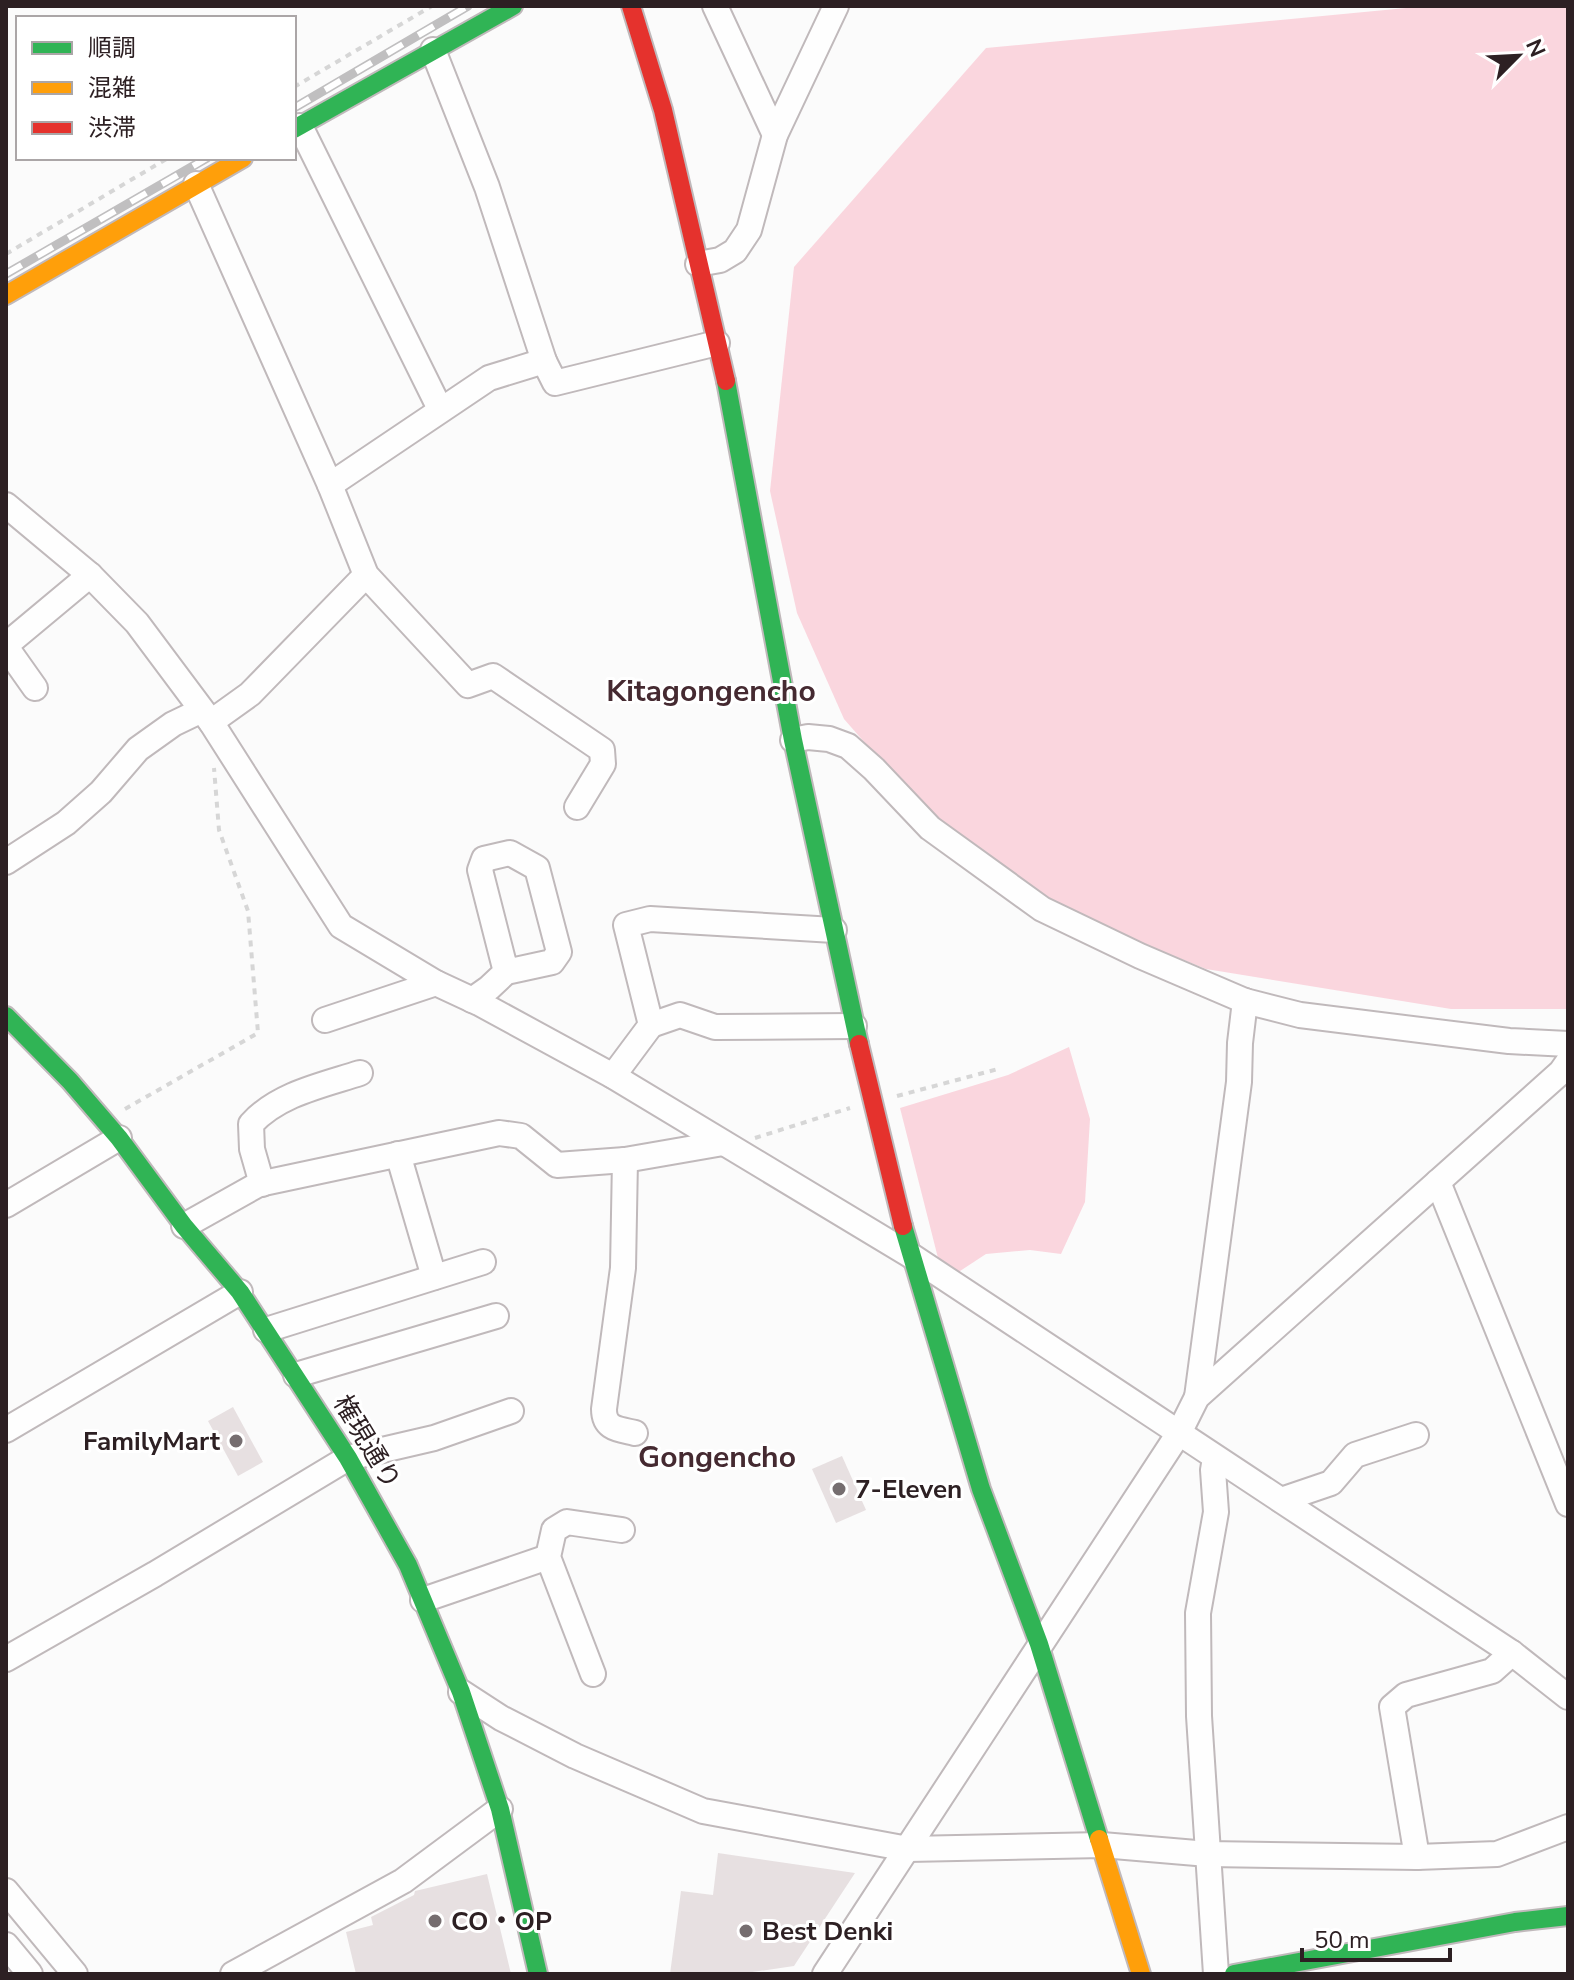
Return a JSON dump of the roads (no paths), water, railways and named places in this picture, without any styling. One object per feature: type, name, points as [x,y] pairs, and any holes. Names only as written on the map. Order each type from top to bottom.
[{"type":"street","points":[[440,409],[297,127],[513,6]]},
{"type":"street","points":[[631,6],[663,110],[717,343],[762,564],[793,740],[854,1026],[910,1255],[981,1489],[1039,1644],[1141,1974]]},
{"type":"street","points":[[715,6],[775,135]]},
{"type":"street","points":[[698,264],[720,260],[735,251],[749,230],[775,135],[836,6]]},
{"type":"street","points":[[433,50],[487,187],[544,361],[555,383],[717,343]]},
{"type":"street","points":[[6,295],[239,160]]},
{"type":"street","points":[[196,184],[330,485],[366,575],[468,685],[493,676],[602,750],[603,764],[577,807]]},
{"type":"street","points":[[330,485],[489,378],[544,361]]},
{"type":"street","points":[[6,505],[90,575],[137,623],[206,716],[341,926],[436,983],[613,1076],[910,1255],[1512,1653],[1568,1697]]},
{"type":"street","points":[[35,688],[6,646],[90,575]]},
{"type":"street","points":[[6,862],[66,823],[101,792],[138,749],[173,724],[206,716],[250,694],[366,575]]},
{"type":"street","points":[[793,740],[808,737],[829,739],[848,746],[930,828],[1042,909],[1245,1001],[1300,1015],[1509,1041],[1568,1044]]},
{"type":"street","points":[[472,1000],[506,972],[552,962],[559,952],[537,868],[510,853],[484,859],[480,870],[506,972]]},
{"type":"street","points":[[651,1025],[626,925],[650,919],[834,930]]},
{"type":"street","points":[[325,1020],[436,983]]},
{"type":"street","points":[[825,1974],[1179,1433],[1197,1397],[1239,1082],[1245,1001]]},
{"type":"street","points":[[613,1076],[651,1025],[680,1015],[715,1027],[854,1026]]},
{"type":"street","name":"権現通り","points":[[6,1016],[70,1081],[112,1130],[184,1226],[240,1292],[348,1458],[408,1565],[461,1692],[500,1809],[538,1974]]},
{"type":"street","points":[[262,1184],[252,1149],[251,1124],[265,1109],[360,1073]]},
{"type":"street","points":[[1197,1397],[1438,1182],[1566,1075]]},
{"type":"street","points":[[6,1205],[112,1130]]},
{"type":"street","points":[[184,1226],[262,1184],[499,1133],[521,1136],[557,1165],[625,1160],[726,1144]]},
{"type":"street","points":[[398,1154],[434,1277]]},
{"type":"street","points":[[625,1160],[623,1268],[604,1419],[611,1428],[635,1433]]},
{"type":"street","points":[[1438,1182],[1568,1504]]},
{"type":"street","points":[[266,1330],[483,1262]]},
{"type":"street","points":[[6,1430],[240,1292]]},
{"type":"street","points":[[296,1375],[496,1316]]},
{"type":"street","points":[[6,1659],[348,1458],[434,1438],[511,1411]]},
{"type":"street","points":[[1281,1500],[1331,1483],[1355,1455],[1416,1435]]},
{"type":"street","points":[[1215,1458],[1216,1512],[1198,1613],[1199,1716],[1216,1974]]},
{"type":"street","points":[[593,1674],[548,1557],[554,1530],[567,1522],[622,1530]]},
{"type":"street","points":[[423,1600],[548,1557]]},
{"type":"street","points":[[1417,1857],[1392,1707],[1406,1695],[1492,1671],[1512,1653]]},
{"type":"street","points":[[461,1692],[501,1718],[575,1756],[703,1811],[908,1849],[1102,1845],[1208,1854],[1417,1857],[1497,1854],[1568,1827]]},
{"type":"street","points":[[233,1974],[403,1881],[500,1809]]},
{"type":"street","points":[[6,1891],[75,1974]]},
{"type":"street","points":[[1234,1974],[1515,1922],[1568,1916]]},
{"type":"street","points":[[6,1945],[30,1974]]},
{"type":"railway","points":[[296,107],[468,6]]},
{"type":"railway","points":[[6,274],[204,160]]},
{"type":"place","name":"FamilyMart","points":[[236,1441]]},
{"type":"place","name":"7-Eleven","points":[[839,1489]]},
{"type":"place","name":"CO・OP","points":[[435,1921]]},
{"type":"place","name":"Best Denki","points":[[746,1931]]},
{"type":"district","name":"Kitagongencho","points":[[711,691]]},
{"type":"district","name":"Gongencho","points":[[717,1457]]}]
